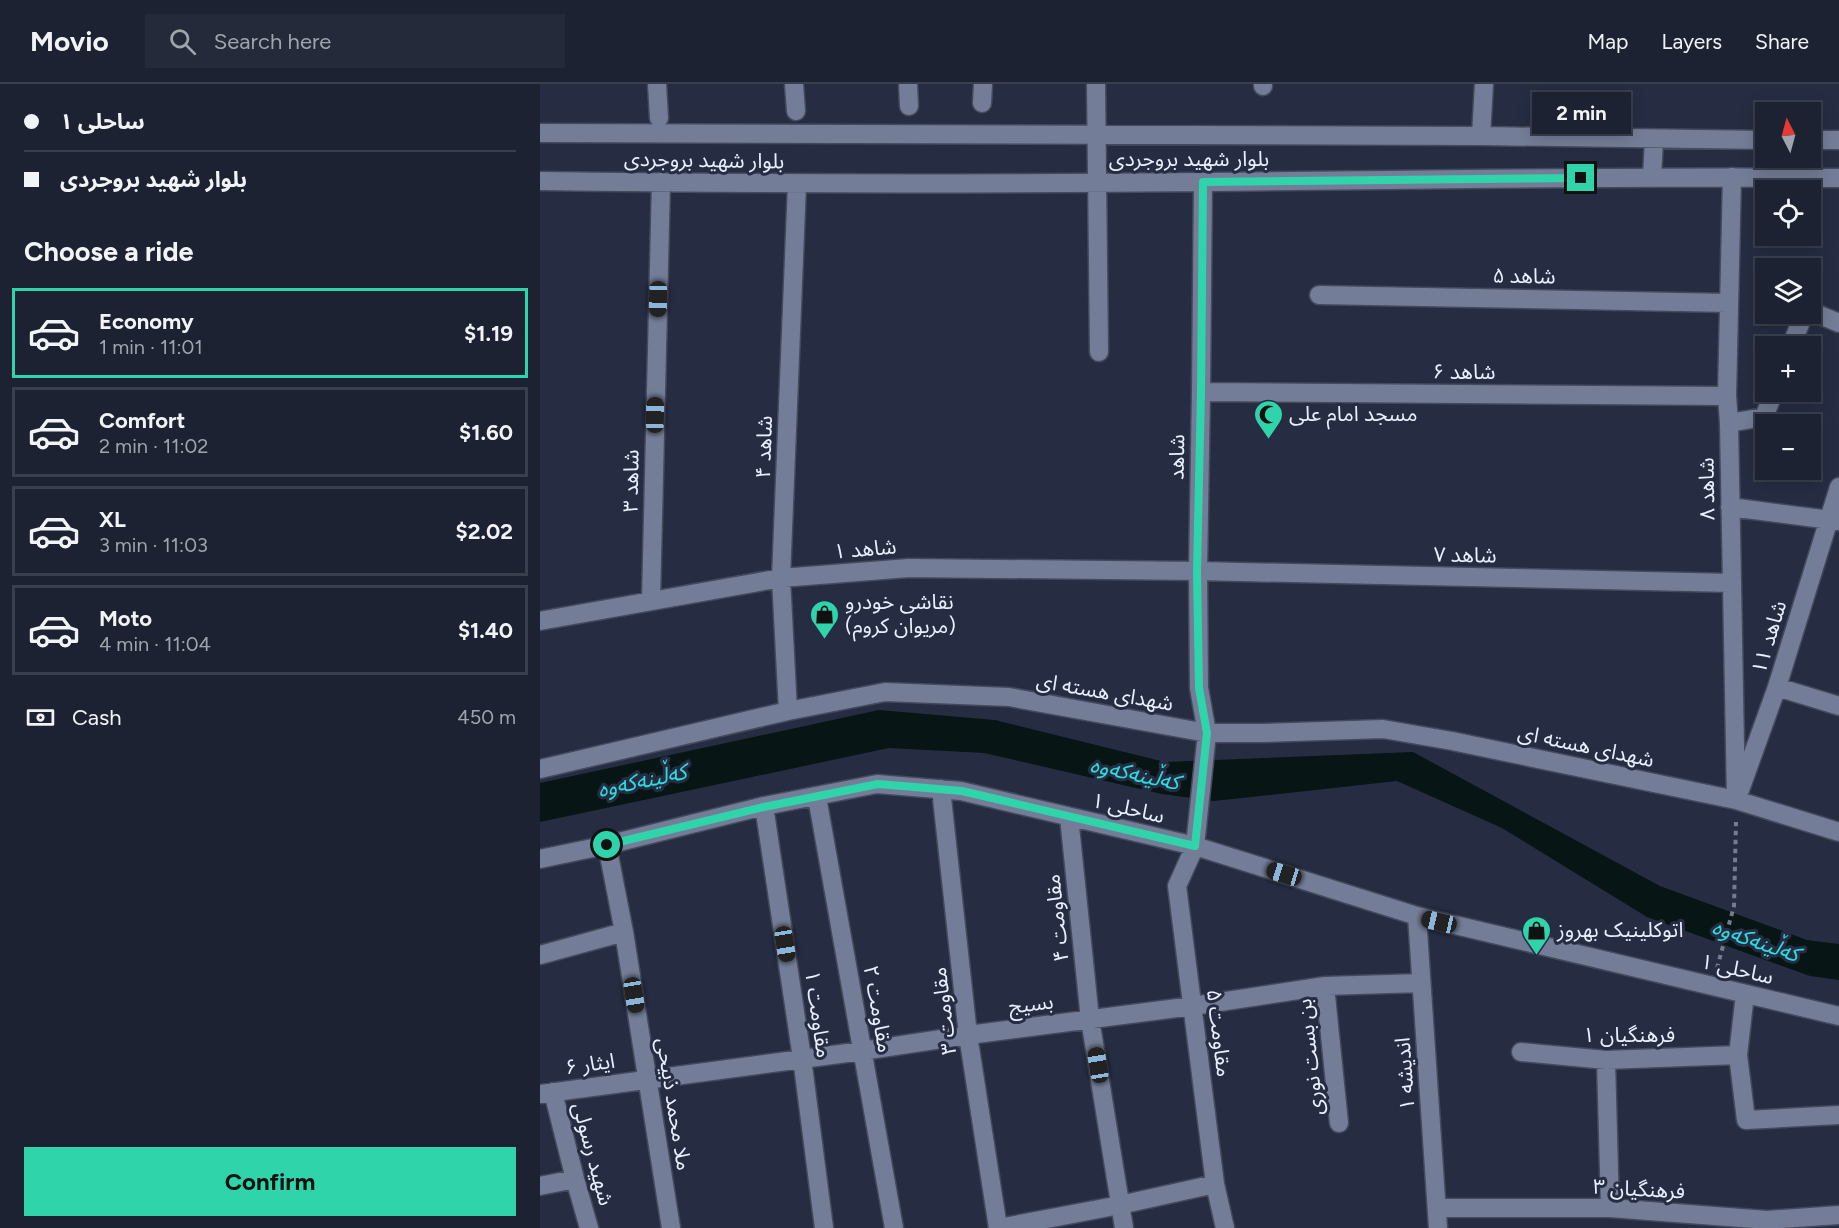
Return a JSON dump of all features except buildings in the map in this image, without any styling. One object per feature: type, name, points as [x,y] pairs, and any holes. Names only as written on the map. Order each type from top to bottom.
[{"type":"street","points":[[657,84],[659,118]]},
{"type":"street","points":[[794,84],[796,111]]},
{"type":"street","points":[[908,84],[909,106]]},
{"type":"street","points":[[982,84],[982,103]]},
{"type":"street","points":[[1096,84],[1099,352]]},
{"type":"street","points":[[1481,136],[1484,84]]},
{"type":"street","name":"بلوار شهید بروجردی","points":[[540,133],[1481,136],[1755,140]]},
{"type":"street","points":[[1652,177],[1654,139]]},
{"type":"street","points":[[1821,140],[1839,140]]},
{"type":"street","name":"بلوار شهید بروجردی","points":[[540,181],[796,184],[1652,177],[1839,178]]},
{"type":"street","name":"شاهد ۸","points":[[1732,177],[1727,396],[1736,800]]},
{"type":"street","name":"شاهد ۳","points":[[651,601],[661,182]]},
{"type":"street","name":"شاهد","points":[[1203,182],[1197,571],[1199,688],[1207,733]]},
{"type":"street","name":"شاهد ۴","points":[[788,711],[781,578],[796,184]]},
{"type":"street","name":"شاهد ۵","points":[[1319,295],[1729,303]]},
{"type":"street","points":[[1821,315],[1839,323]]},
{"type":"street","name":"شاهد ۶","points":[[1201,392],[1727,396]]},
{"type":"street","points":[[1729,423],[1764,417],[1770,402]]},
{"type":"street","name":"شاهد ۱۱","points":[[1736,800],[1834,521],[1839,487]]},
{"type":"street","points":[[1730,507],[1834,521]]},
{"type":"street","name":"شاهد ۱","points":[[540,621],[781,578],[909,568],[1197,571]]},
{"type":"street","name":"شاهد ۷","points":[[1197,571],[1731,583]]},
{"type":"street","points":[[1777,687],[1839,706]]},
{"type":"street","name":"شهدای هسته ای","points":[[540,769],[788,711],[885,692],[1009,698],[1207,733],[1383,729],[1452,741],[1736,800],[1839,832]]},
{"type":"street","name":"مقاومت ۵","points":[[1207,733],[1195,846],[1177,886],[1215,1184],[1225,1228]]},
{"type":"street","name":"ساحلی ۱","points":[[540,859],[764,807],[878,784],[962,791],[1195,846],[1416,916],[1839,1016]]},
{"type":"street","name":"مقاومت ۳","points":[[941,789],[968,1035],[998,1228]]},
{"type":"street","name":"مقاومت ۲","points":[[817,797],[894,1228]]},
{"type":"street","name":"مقاومت ۱","points":[[764,807],[802,1058],[824,1228]]},
{"type":"street","name":"مقاومت ۴","points":[[1069,817],[1090,1019],[1124,1228]]},
{"type":"street","name":"ملا محمد ذبیحی","points":[[607,845],[624,932],[671,1228]]},
{"type":"street","name":"اندیشه ۱","points":[[1416,916],[1438,1228]]},
{"type":"street","points":[[540,956],[624,932]]},
{"type":"street","name":"بسیج","points":[[647,1078],[862,1051],[1325,986],[1421,983]]},
{"type":"street","name":"بن بست نوری","points":[[1325,986],[1340,1123]]},
{"type":"street","points":[[1745,994],[1737,1055],[1746,1120],[1839,1115]]},
{"type":"street","name":"فرهنگیان ۱","points":[[1521,1052],[1606,1060],[1737,1055]]},
{"type":"street","points":[[1606,1060],[1610,1208]]},
{"type":"street","name":"ایثار ۶","points":[[547,1093],[647,1078]]},
{"type":"street","name":"شهید رسولی","points":[[547,1093],[589,1228]]},
{"type":"street","points":[[540,1186],[574,1179]]},
{"type":"street","points":[[998,1228],[1215,1184]]},
{"type":"street","name":"فرهنگیان ۳","points":[[1437,1208],[1610,1208],[1767,1224],[1839,1215]]},
{"type":"path","points":[[1721,955],[1734,906],[1736,800]]},
{"type":"water","name":"کەڵینەکەوە","points":[[879,710],[995,720],[1165,762],[1413,752],[1660,886],[1807,940],[1839,944],[1839,980],[1810,976],[1647,917],[1502,828],[1397,781],[1214,801],[1162,794],[984,753],[889,748],[540,822],[540,783]]},
{"type":"place","name":"مسجد امام علی","points":[[1268,440]]},
{"type":"place","name":"نقاشی خودرو (مریوان کروم)","points":[[824,640]]},
{"type":"place","name":"اتوکلینیک بهروز","points":[[1536,956]]},
{"type":"route","points":[[607,845],[764,807],[878,784],[962,791],[1195,846],[1207,733],[1199,688],[1197,571],[1203,182],[1581,178]]}]
